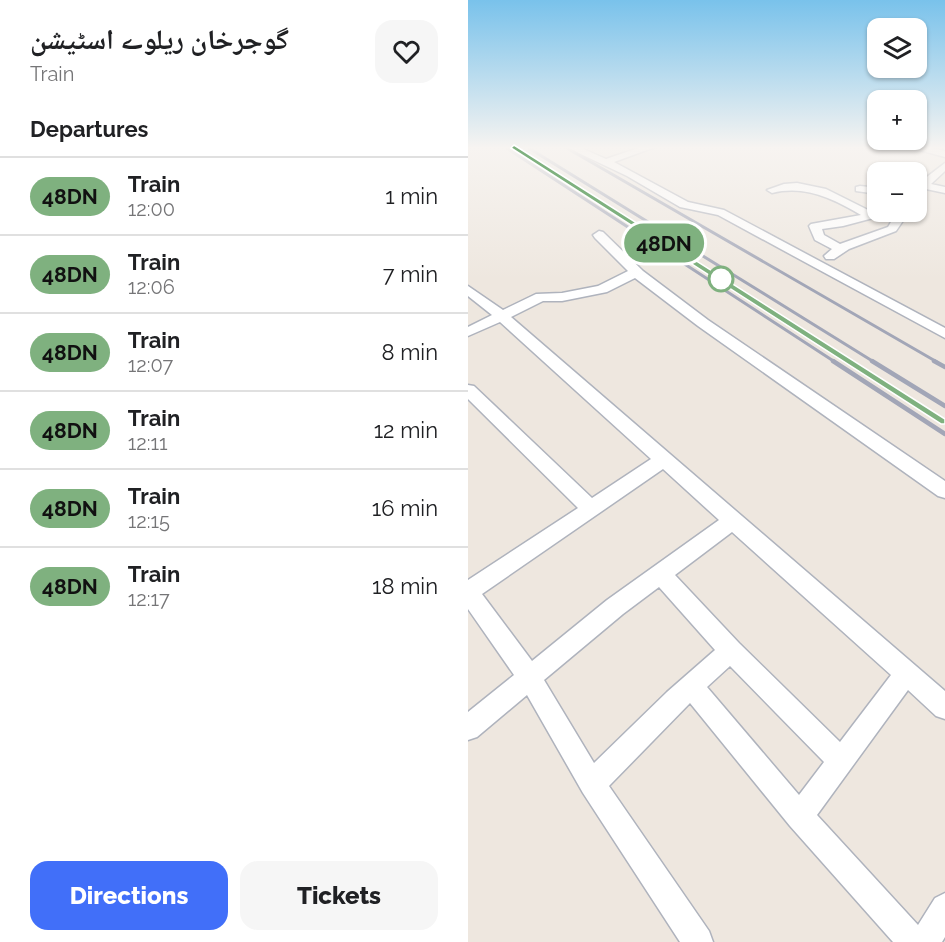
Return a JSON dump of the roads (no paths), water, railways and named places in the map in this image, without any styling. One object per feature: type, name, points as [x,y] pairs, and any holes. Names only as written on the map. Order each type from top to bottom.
[{"type":"street","points":[[659,191],[677,202],[711,212],[720,212],[928,322],[945,334]]},
{"type":"street","points":[[823,191],[867,214]]},
{"type":"street","points":[[841,249],[819,237],[815,226],[843,223],[867,216]]},
{"type":"street","points":[[816,264],[841,249],[892,229],[896,222]]},
{"type":"street","points":[[599,235],[638,274],[703,323],[945,491]]},
{"type":"street","points":[[468,332],[541,297],[562,297],[602,289],[629,275],[638,274]]},
{"type":"street","points":[[468,290],[502,316],[945,707]]},
{"type":"street","points":[[468,390],[591,509]]},
{"type":"street","points":[[664,459],[468,592],[529,676],[592,784],[698,942]]},
{"type":"street","points":[[468,728],[615,607],[733,521]]},
{"type":"street","points":[[661,574],[731,651],[841,762]]},
{"type":"street","points":[[592,784],[675,700],[731,651]]},
{"type":"street","points":[[800,816],[906,674]]},
{"type":"street","points":[[691,686],[800,816],[913,942]]},
{"type":"street","points":[[925,942],[945,908]]},
{"type":"railway","points":[[572,191],[835,362]]},
{"type":"railway","points":[[598,191],[874,362]]},
{"type":"railway","points":[[641,191],[937,362]]},
{"type":"railway","points":[[841,356],[851,362]]},
{"type":"railway","points":[[833,361],[945,434]]},
{"type":"railway","points":[[849,361],[945,422]]},
{"type":"railway","points":[[872,361],[945,406]]},
{"type":"railway","points":[[934,361],[945,367]]},
{"type":"train","name":"48DN","points":[[583,191],[945,422]]}]
